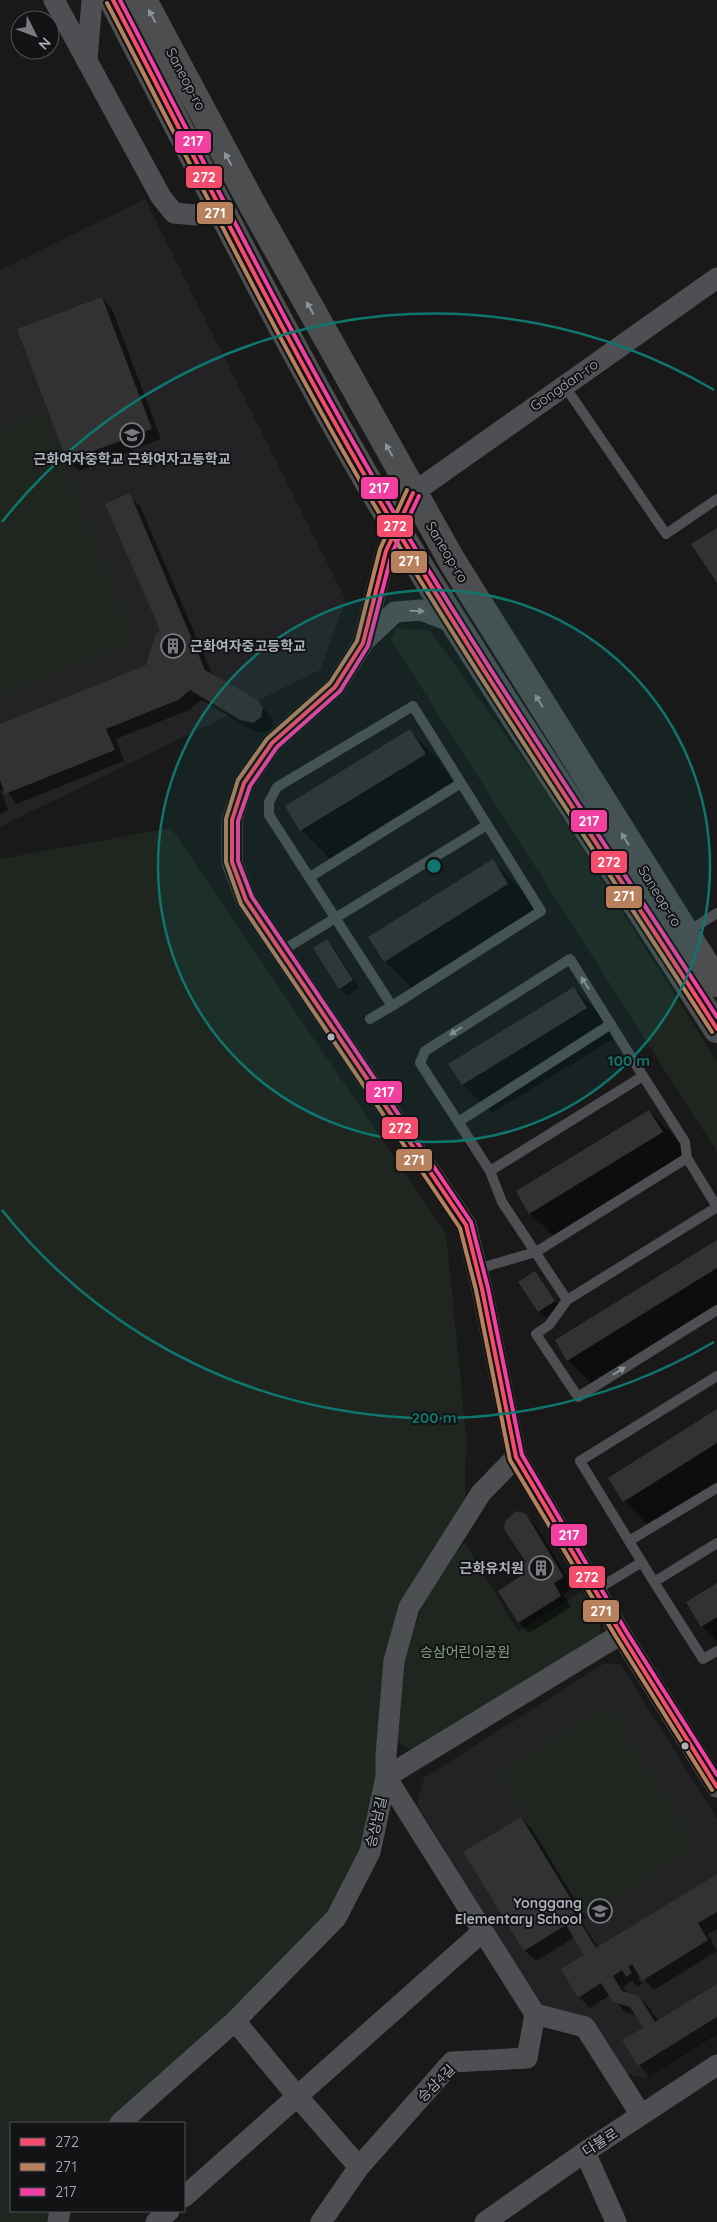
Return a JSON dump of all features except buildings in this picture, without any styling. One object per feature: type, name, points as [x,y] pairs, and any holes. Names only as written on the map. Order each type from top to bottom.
[{"type":"street","points":[[54,0],[161,197],[174,213],[196,215],[223,211]]},
{"type":"street","points":[[87,60],[92,0]]},
{"type":"street","points":[[113,0],[296,351],[371,486],[456,624],[717,1029]]},
{"type":"street","name":"Saneop-ro","points":[[143,0],[251,202],[412,493],[509,655],[684,934],[717,983]]},
{"type":"street","name":"Gongdan-ro","points":[[412,493],[717,278]]},
{"type":"street","points":[[363,643],[386,551],[412,493]]},
{"type":"street","points":[[456,624],[421,610],[395,612],[363,643],[335,687],[272,743],[244,783],[232,820],[232,862],[246,900],[466,1226],[477,1269],[516,1457],[621,1634],[717,1787]]},
{"type":"street","name":"승상남길","points":[[121,2122],[235,2021],[336,1918],[370,1852],[386,1776],[394,1661],[409,1607],[481,1492],[516,1457]]},
{"type":"street","points":[[621,1634],[386,1776],[535,2014],[585,2027],[641,2115]]},
{"type":"street","points":[[185,2196],[483,1931]]},
{"type":"street","name":"승삼4길","points":[[321,2222],[359,2166],[452,2062],[527,2058],[535,2014]]},
{"type":"street","points":[[235,2021],[297,2096],[359,2166]]},
{"type":"street","name":"다불로","points":[[485,2222],[585,2152],[717,2065]]},
{"type":"street","points":[[585,2152],[616,2222]]},
{"type":"street","points":[[156,2222],[167,2212]]},
{"type":"lane","points":[[564,385],[666,534],[717,499]]},
{"type":"lane","points":[[370,1019],[392,1006],[541,911],[413,706],[277,787],[269,802],[269,815],[392,1006]]},
{"type":"lane","points":[[310,877],[460,782]]},
{"type":"lane","points":[[280,952],[487,824]]},
{"type":"lane","points":[[684,934],[717,913]]},
{"type":"lane","points":[[567,1300],[502,1202],[490,1172],[420,1062],[425,1051],[570,959],[686,1142],[687,1158],[717,1207],[567,1300],[549,1325],[536,1334],[578,1398],[717,1310]]},
{"type":"lane","points":[[458,1122],[611,1024]]},
{"type":"lane","points":[[490,1172],[643,1076]]},
{"type":"lane","points":[[477,1269],[536,1252],[687,1158]]},
{"type":"lane","points":[[717,1376],[580,1461],[703,1659],[717,1651]]},
{"type":"lane","points":[[629,1540],[717,1488]]},
{"type":"lane","points":[[654,1582],[717,1543]]},
{"type":"lane","points":[[596,1590],[642,1562]]},
{"type":"shaded area","name":"근화여자중학교 근화여자고등학교","points":[[145,199],[346,600],[320,670],[0,827],[0,270]]},
{"type":"shaded area","name":"Yonggang Elementary School","points":[[605,1663],[621,1665],[717,1819],[717,2032],[645,2078],[623,2073],[590,2021],[540,2004],[417,1804],[424,1778]]},
{"type":"green space","points":[[43,413],[135,641],[0,696],[0,430]]},
{"type":"green space","points":[[396,628],[430,631],[539,781],[717,1061],[717,1152],[391,640]]},
{"type":"green space","points":[[171,828],[446,1234],[466,1434],[465,1498],[400,1607],[366,1850],[337,1905],[116,2122],[10,2122],[10,2212],[60,2212],[58,2222],[0,2222],[0,859]]},
{"type":"green space","name":"승삼어린이공원","points":[[464,1542],[518,1631],[581,1592],[600,1625],[600,1635],[413,1752],[393,1738],[403,1662],[423,1603]]},
{"type":"green space","points":[[609,1705],[696,1848],[585,1916],[498,1772]]},
{"type":"transit line","name":"272","points":[[113,0],[304,368],[372,488],[498,693],[717,1029]]},
{"type":"transit line","name":"217","points":[[120,0],[277,303],[376,482],[500,685],[717,1017]]},
{"type":"transit line","name":"271","points":[[107,3],[298,371],[366,491],[493,696],[712,1032]]},
{"type":"transit line","name":"271","points":[[407,490],[380,549],[357,641],[330,683],[267,739],[238,780],[226,819],[226,862],[241,904],[460,1228],[476,1290],[510,1460],[616,1637],[712,1790]]},
{"type":"transit line","name":"272","points":[[413,493],[386,551],[363,643],[335,687],[272,743],[244,783],[232,820],[232,862],[246,900],[466,1225],[482,1289],[516,1457],[621,1634],[717,1787]]},
{"type":"transit line","name":"217","points":[[419,496],[392,553],[368,646],[340,691],[277,747],[250,786],[238,821],[238,861],[252,897],[471,1222],[488,1288],[522,1455],[626,1631],[717,1775]]},
{"type":"place","name":"근화여자중학교 근화여자고등학교","points":[[132,435]]},
{"type":"place","name":"근화여자중고등학교","points":[[173,646]]},
{"type":"place","name":"근화유치원","points":[[541,1568]]},
{"type":"place","name":"Yonggang Elementary School","points":[[600,1911]]}]
